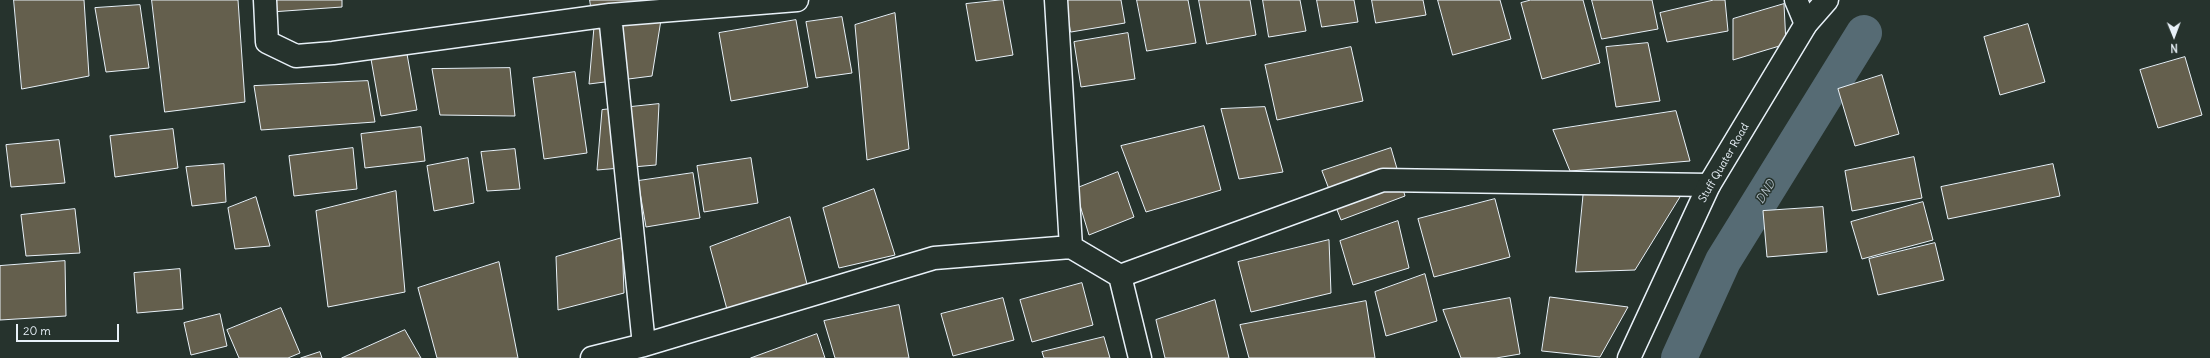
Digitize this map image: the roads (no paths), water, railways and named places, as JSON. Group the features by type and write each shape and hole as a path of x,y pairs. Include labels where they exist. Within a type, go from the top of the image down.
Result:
{"street":[{"path":"265,0 267,42 296,56 341,52 610,15 797,0"},
{"path":"1056,0 1071,247"},
{"path":"1796,0 1806,24"},
{"name":"Stuff Quater Road","path":"1629,358 1709,185 1806,24 1827,0"},
{"path":"610,15 644,344"},
{"path":"1120,276 1383,180 1709,185"},
{"path":"592,358 934,258 1071,247 1120,276 1140,358"}],"waterway":[{"name":"DND","path":"1679,358 1723,261 1864,33"}]}
